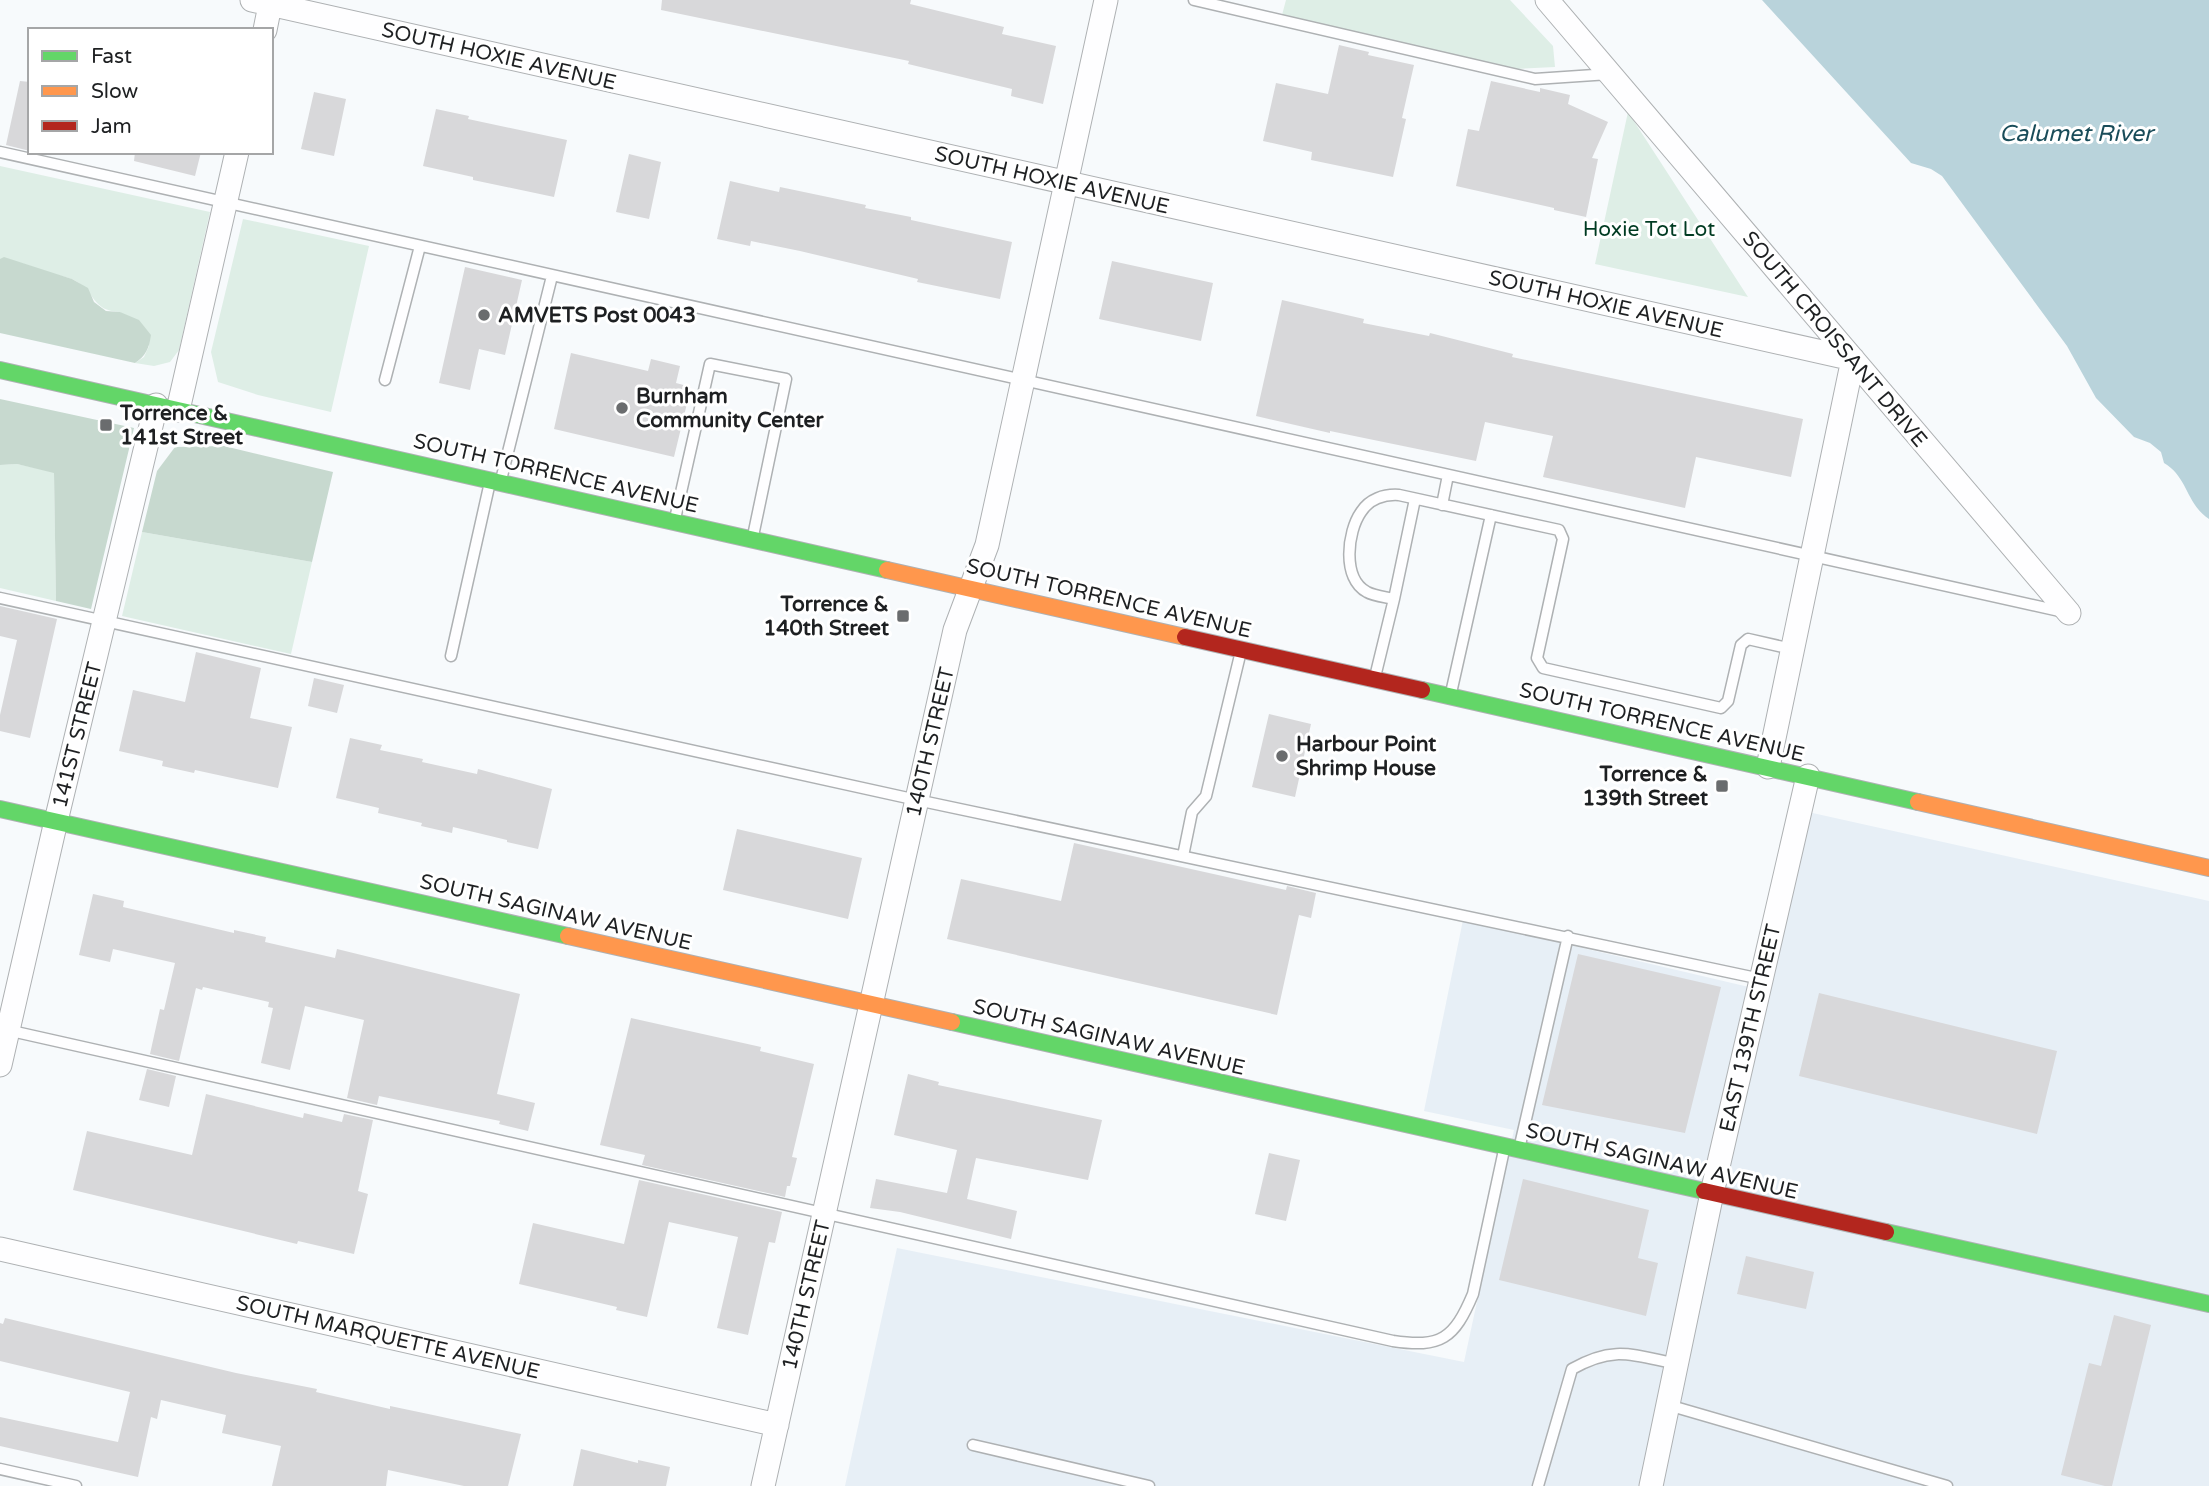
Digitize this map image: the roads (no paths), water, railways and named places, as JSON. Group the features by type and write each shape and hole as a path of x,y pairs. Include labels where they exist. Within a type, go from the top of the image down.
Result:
{"main road":[{"name":"SOUTH TORRENCE AVENUE","path":"0,370 2209,868"},
{"name":"SOUTH SAGINAW AVENUE","path":"0,809 2209,1304"}],"street":[{"name":"140TH STREET","path":"763,1486 955,629 987,545 1106,0"},
{"name":"SOUTH CROISSANT DRIVE","path":"1547,0 2069,613"},
{"name":"SOUTH HOXIE AVENUE","path":"265,1 1067,184 1853,359"},
{"path":"265,1 265,28"},
{"name":"141ST STREET","path":"0,1065 4,1030 104,622 226,203 237,154"},
{"path":"1768,767 1853,359"},
{"name":"EAST 139TH STREET","path":"1651,1486 1712,1193 1808,776"},
{"name":"SOUTH MARQUETTE AVENUE","path":"0,1249 777,1425"}],"lane":[{"path":"1194,0 1535,79 1610,74"},
{"path":"0,152 2069,613"},
{"path":"385,380 421,246"},
{"path":"451,656 495,481 552,276"},
{"path":"674,521 710,364 786,379 753,539"},
{"path":"1442,505 1448,475"},
{"path":"1394,599 1367,593 1351,574 1348,558 1355,524 1361,511 1374,499 1387,495 1559,530 1563,539 1537,658 1543,668 1721,708 1728,701 1741,645 1748,639 1792,649"},
{"path":"1375,679 1415,499"},
{"path":"1450,696 1491,515"},
{"path":"0,598 917,800 1761,979"},
{"path":"1183,856 1192,812 1206,796 1241,649"},
{"path":"4,1030 1419,1345 1440,1341 1454,1330 1465,1314 1473,1294 1568,936"},
{"path":"1538,1486 1572,1369 1591,1358 1617,1352 1677,1364"},
{"path":"1668,1405 1947,1486"},
{"path":"973,1445 1149,1486"},
{"path":"0,1469 76,1486"}],"water":[{"name":"Calumet River","path":"1762,0 2209,0 2209,519 2201,513 2178,476 2164,463 2161,452 2150,443 2134,437 2096,398 2067,346 1942,176 1931,169 1911,163"}],"place":[{"name":"AMVETS Post 0043","path":"484,315"},
{"name":"Burnham Community Center","path":"622,408"},
{"name":"Torrence & 141st Street","path":"106,425"},
{"name":"Torrence & 140th Street","path":"903,616"},
{"name":"Harbour Point Shrimp House","path":"1282,756"},
{"name":"Torrence & 139th Street","path":"1722,786"}],"park label":[{"name":"Hoxie Tot Lot","path":"1649,229"}]}
